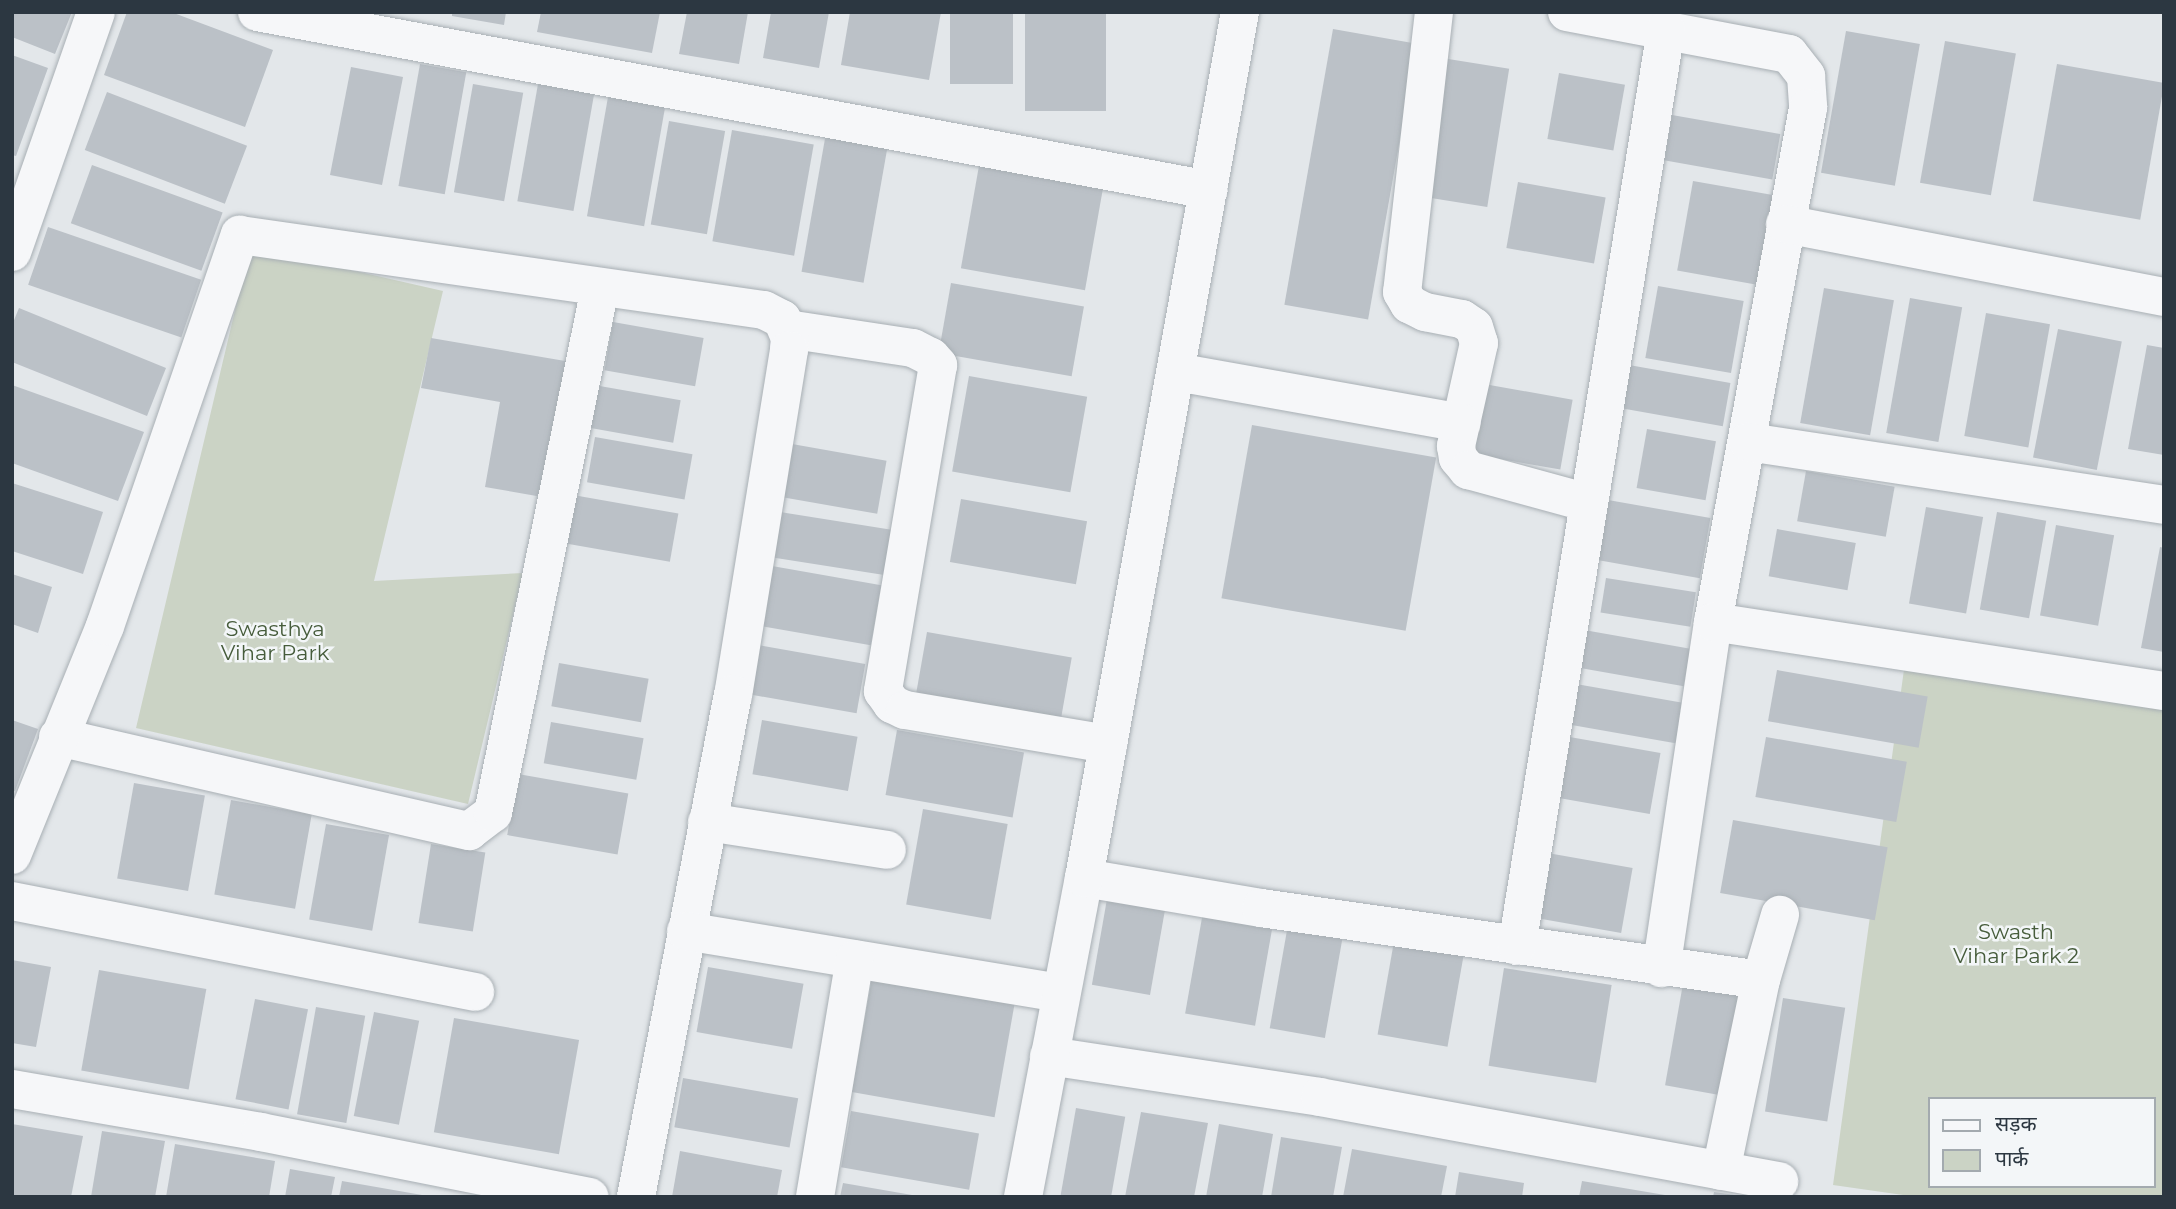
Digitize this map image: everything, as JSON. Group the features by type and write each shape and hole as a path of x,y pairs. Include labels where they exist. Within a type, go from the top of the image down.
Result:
{"street":[{"path":"12,252 96,12"},
{"path":"257,12 1209,190"},
{"path":"1023,1197 1084,877 1240,12"},
{"path":"1434,12 1402,292 1409,304 1425,312 1462,319 1474,327 1479,343 1456,446 1458,458 1468,470 1589,503"},
{"path":"1567,12 1789,54 1806,76 1808,108 1713,622 1661,968"},
{"path":"1517,946 1666,30"},
{"path":"1785,224 2164,296"},
{"path":"12,855 105,626 240,235 764,310 782,319 787,329 789,350 733,694 636,1197"},
{"path":"58,737 469,831 493,813 600,288"},
{"path":"787,329 913,348 931,357 938,365 883,691 892,704 905,710 1108,744"},
{"path":"1176,372 1461,423"},
{"path":"1748,442 2164,505"},
{"path":"1713,622 2164,691"},
{"path":"707,822 887,850"},
{"path":"1084,877 1517,946 1761,981"},
{"path":"12,901 475,992"},
{"path":"1721,1171 1761,981 1780,915"},
{"path":"686,930 1061,993"},
{"path":"815,1197 855,959"},
{"path":"1049,1056 1320,1097 1779,1181"},
{"path":"12,1089 261,1132 590,1197"}],"green space":[{"name":"Swasthya Vihar Park","path":"250,247 443,291 374,581 523,573 468,804 136,728"},
{"name":"Swasth Vihar Park 2","path":"1906,655 2164,698 2164,1197 1917,1197 1833,1185"}],"building":[{"path":"12,12 72,12 55,54 12,37"},
{"path":"127,12 171,12 273,50 245,127 104,75"},
{"path":"452,12 506,12 504,25 452,16"},
{"path":"541,12 660,12 652,53 537,32"},
{"path":"687,12 748,12 739,64 679,54"},
{"path":"771,12 829,12 819,68 763,58"},
{"path":"850,12 941,12 929,80 841,65"},
{"path":"950,12 1013,12 1013,84 950,84"},
{"path":"1025,12 1106,12 1106,111 1025,111"},
{"path":"1333,29 1417,44 1368,320 1284,305"},
{"path":"1846,31 1920,44 1895,186 1821,173"},
{"path":"1945,41 2016,54 1991,195 1920,183"},
{"path":"12,55 48,68 16,156 12,155"},
{"path":"1442,58 1509,69 1487,207 1420,196"},
{"path":"420,64 466,72 445,194 398,186"},
{"path":"2057,64 2164,83 2140,220 2033,201"},
{"path":"351,67 403,77 382,185 330,175"},
{"path":"1559,73 1625,85 1613,151 1547,139"},
{"path":"473,84 523,93 504,201 454,192"},
{"path":"538,84 594,94 573,211 517,201"},
{"path":"107,92 247,146 225,204 85,150"},
{"path":"608,97 665,107 644,226 587,216"},
{"path":"1672,115 1780,134 1772,179 1664,160"},
{"path":"669,121 725,131 707,234 651,224"},
{"path":"732,130 814,144 794,256 712,241"},
{"path":"826,133 888,144 864,283 802,272"},
{"path":"980,160 1104,182 1085,290 961,268"},
{"path":"92,165 223,213 201,271 71,223"},
{"path":"1693,181 1773,195 1757,285 1677,271"},
{"path":"1518,182 1606,197 1594,263 1506,248"},
{"path":"48,227 201,280 181,337 28,285"},
{"path":"951,283 1084,306 1072,376 939,353"},
{"path":"1658,286 1744,301 1731,373 1645,358"},
{"path":"1824,288 1894,300 1870,435 1800,423"},
{"path":"1910,298 1962,307 1938,442 1886,433"},
{"path":"19,308 166,368 147,416 12,362 12,325"},
{"path":"1986,313 2050,324 2028,447 1964,436"},
{"path":"613,322 704,338 695,386 604,370"},
{"path":"2058,329 2122,341 2097,470 2033,458"},
{"path":"431,338 571,362 548,498 485,487 500,402 421,388"},
{"path":"2147,345 2164,348 2164,455 2128,449"},
{"path":"1629,365 1730,383 1723,426 1621,408"},
{"path":"969,376 1087,397 1070,492 952,472"},
{"path":"1484,384 1573,400 1560,470 1472,454"},
{"path":"12,385 144,432 118,501 12,463"},
{"path":"594,385 681,400 673,443 587,427"},
{"path":"1252,425 1436,457 1406,631 1221,598"},
{"path":"1647,429 1716,441 1706,500 1637,488"},
{"path":"595,437 692,454 685,499 587,482"},
{"path":"792,444 887,461 877,514 783,497"},
{"path":"1806,471 1895,487 1886,537 1797,521"},
{"path":"12,483 103,512 83,574 12,551"},
{"path":"573,495 678,514 670,562 564,543"},
{"path":"961,499 1087,521 1076,584 950,562"},
{"path":"1608,500 1710,518 1700,578 1597,560"},
{"path":"1926,507 1983,517 1966,614 1909,604"},
{"path":"780,512 895,530 887,576 773,557"},
{"path":"1997,512 2046,521 2029,618 1980,609"},
{"path":"2056,525 2114,535 2098,626 2040,616"},
{"path":"1777,529 1856,543 1847,590 1769,576"},
{"path":"2160,547 2164,548 2164,652 2141,648"},
{"path":"772,566 881,585 871,645 761,626"},
{"path":"12,574 52,587 38,633 12,624"},
{"path":"1606,578 1696,592 1690,627 1601,613"},
{"path":"1584,630 1690,649 1684,686 1577,667"},
{"path":"927,632 1072,658 1061,719 916,693"},
{"path":"752,644 865,664 857,713 743,693"},
{"path":"559,663 649,679 641,722 551,706"},
{"path":"1777,670 1928,697 1919,748 1768,721"},
{"path":"1576,684 1688,704 1681,744 1569,724"},
{"path":"12,720 38,729 15,791 12,790"},
{"path":"762,720 858,737 848,791 752,774"},
{"path":"551,722 644,738 636,780 544,763"},
{"path":"897,730 1024,752 1013,817 886,795"},
{"path":"1564,736 1661,753 1650,814 1553,797"},
{"path":"1766,737 1907,762 1896,822 1755,797"},
{"path":"518,774 628,793 618,855 507,835"},
{"path":"134,783 205,796 188,891 117,879"},
{"path":"231,800 312,814 295,909 214,895"},
{"path":"923,809 1008,824 991,919 906,905"},
{"path":"1733,820 1888,847 1875,920 1720,893"},
{"path":"326,824 389,835 372,931 309,920"},
{"path":"431,844 485,853 473,932 418,923"},
{"path":"1542,852 1633,868 1621,933 1531,917"},
{"path":"1107,899 1165,909 1150,995 1092,985"},
{"path":"1203,912 1273,924 1255,1026 1185,1013"},
{"path":"1289,919 1344,929 1325,1038 1270,1028"},
{"path":"1396,930 1466,942 1448,1047 1378,1034"},
{"path":"12,960 51,967 36,1047 12,1043"},
{"path":"874,966 1017,991 995,1117 852,1092"},
{"path":"708,967 804,984 792,1049 697,1032"},
{"path":"1504,968 1612,985 1596,1083 1489,1066"},
{"path":"99,970 206,989 189,1089 81,1070"},
{"path":"1684,978 1748,989 1729,1097 1665,1085"},
{"path":"1783,998 1845,1008 1827,1121 1765,1112"},
{"path":"255,999 308,1009 289,1109 236,1099"},
{"path":"316,1007 365,1016 346,1123 297,1114"},
{"path":"374,1012 419,1021 399,1125 354,1116"},
{"path":"454,1018 579,1040 559,1154 434,1132"},
{"path":"683,1078 798,1098 790,1148 674,1127"},
{"path":"1076,1108 1125,1117 1111,1197 1060,1197"},
{"path":"851,1111 979,1134 969,1190 841,1167"},
{"path":"1141,1112 1208,1123 1194,1197 1125,1197"},
{"path":"12,1124 83,1136 71,1197 12,1197"},
{"path":"1219,1124 1273,1134 1262,1197 1206,1197"},
{"path":"102,1131 165,1141 155,1197 91,1197"},
{"path":"1281,1137 1342,1147 1333,1197 1271,1197"},
{"path":"175,1144 275,1161 269,1197 166,1197"},
{"path":"1352,1149 1447,1166 1441,1197 1343,1197"},
{"path":"680,1151 782,1170 777,1197 672,1197"},
{"path":"290,1169 335,1177 331,1197 285,1197"},
{"path":"1459,1172 1524,1183 1522,1197 1455,1197"},
{"path":"342,1181 422,1195 422,1197 339,1197"},
{"path":"1582,1181 1665,1195 1665,1197 1579,1197"},
{"path":"843,1183 912,1195 912,1197 840,1197"},
{"path":"1714,1192 1735,1195 1735,1197 1713,1197"}]}
